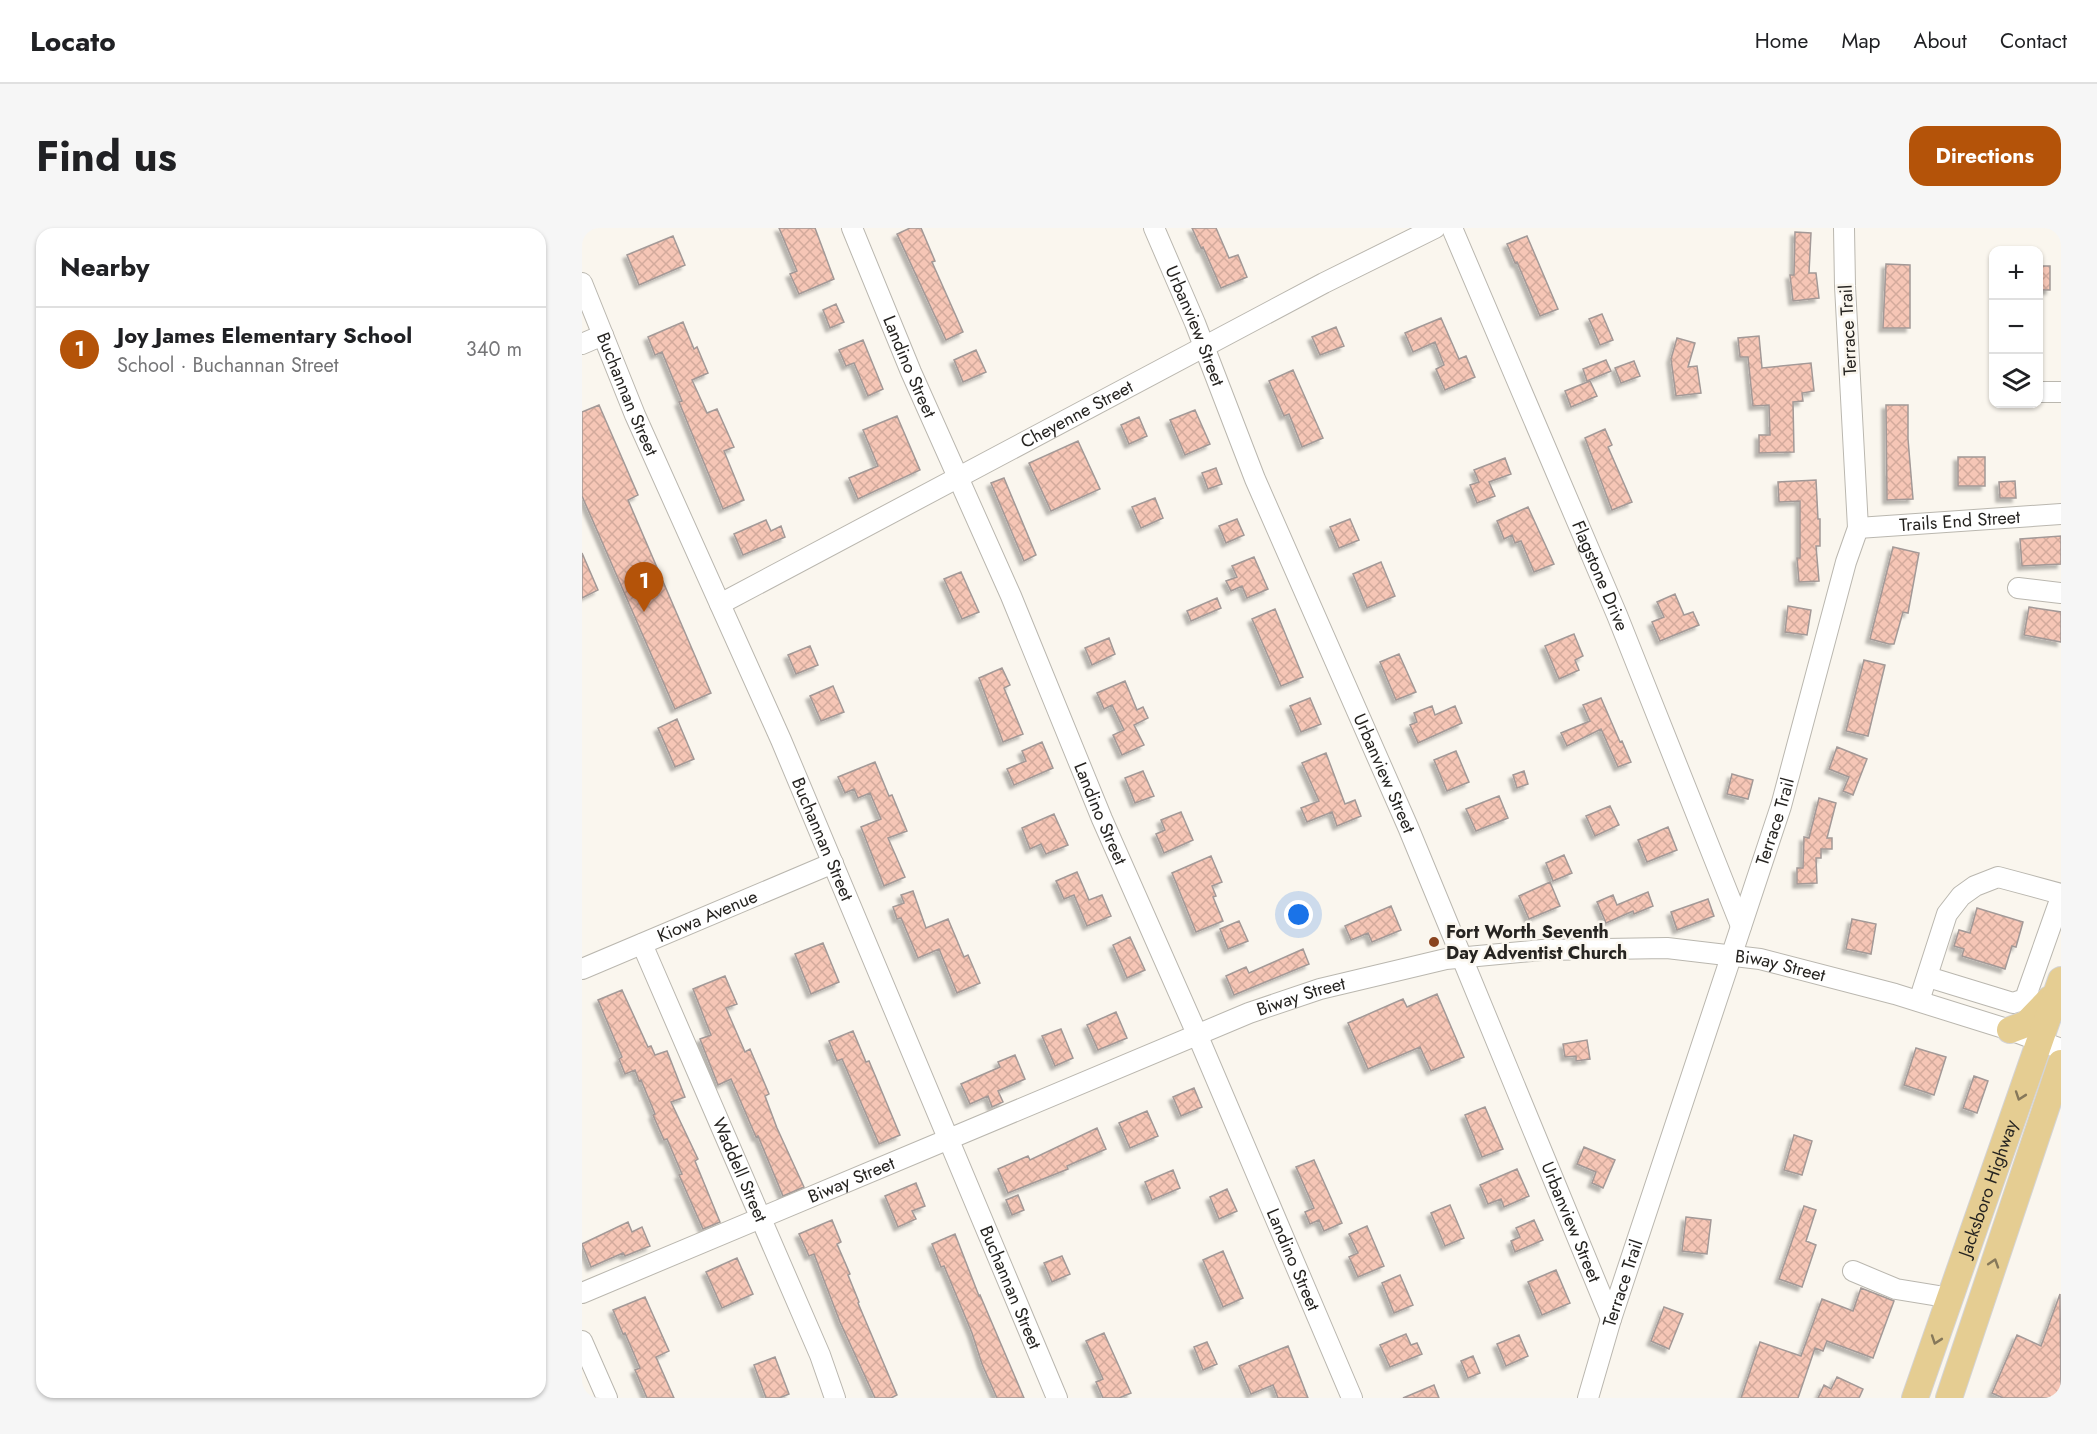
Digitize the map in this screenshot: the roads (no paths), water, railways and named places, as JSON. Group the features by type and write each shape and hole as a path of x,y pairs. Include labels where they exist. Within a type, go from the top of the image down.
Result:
{"main road":[{"path":"2010,1030 2026,1024 2059,986"},
{"name":"Jacksboro Highway","path":"1915,1398 1951,1298 2050,1045 2059,986"},
{"name":"Jacksboro Highway","path":"1948,1398 2052,1108 2061,1063"},
{"path":"1951,1298 1979,1307"}],"street":[{"name":"Landino Street","path":"852,228 911,372 1011,596 1102,819 1197,1034 1352,1398"},
{"name":"Urbanview Street","path":"1154,228 1204,347 1255,479 1408,827 1611,1319"},
{"name":"Cheyenne Street","path":"720,604 1324,283 1435,228"},
{"name":"Flagstone Drive","path":"1452,228 1617,615 1741,926"},
{"name":"Terrace Trail","path":"1588,1398 1611,1319 1781,806 1846,562 1858,528 1844,228"},
{"name":"Buchannan Street","path":"582,283 635,415 781,740 1057,1398"},
{"path":"582,344 603,335"},
{"path":"2043,393 2061,392"},
{"name":"Trails End Street","path":"1858,528 2061,514"},
{"path":"2018,588 2061,593"},
{"name":"Kiowa Avenue","path":"582,969 832,863"},
{"path":"1919,1001 1947,914 1961,896 1975,886 1998,878 2061,896 2025,999 2013,1003 1928,977"},
{"name":"Waddell Street","path":"642,944 820,1355 835,1398"},
{"name":"Biway Street","path":"582,1293 760,1216 1249,1013 1320,989 1446,959 1542,950 1655,948 1760,959 1919,1001 2050,1045"},
{"path":"1853,1271 1902,1290 1951,1298"},
{"path":"582,1341 607,1398"}],"place":[{"name":"Joy James Elementary School","path":"644,612"},
{"name":"Fort Worth Seventh Day Adventist Church","path":"1434,942"}]}
